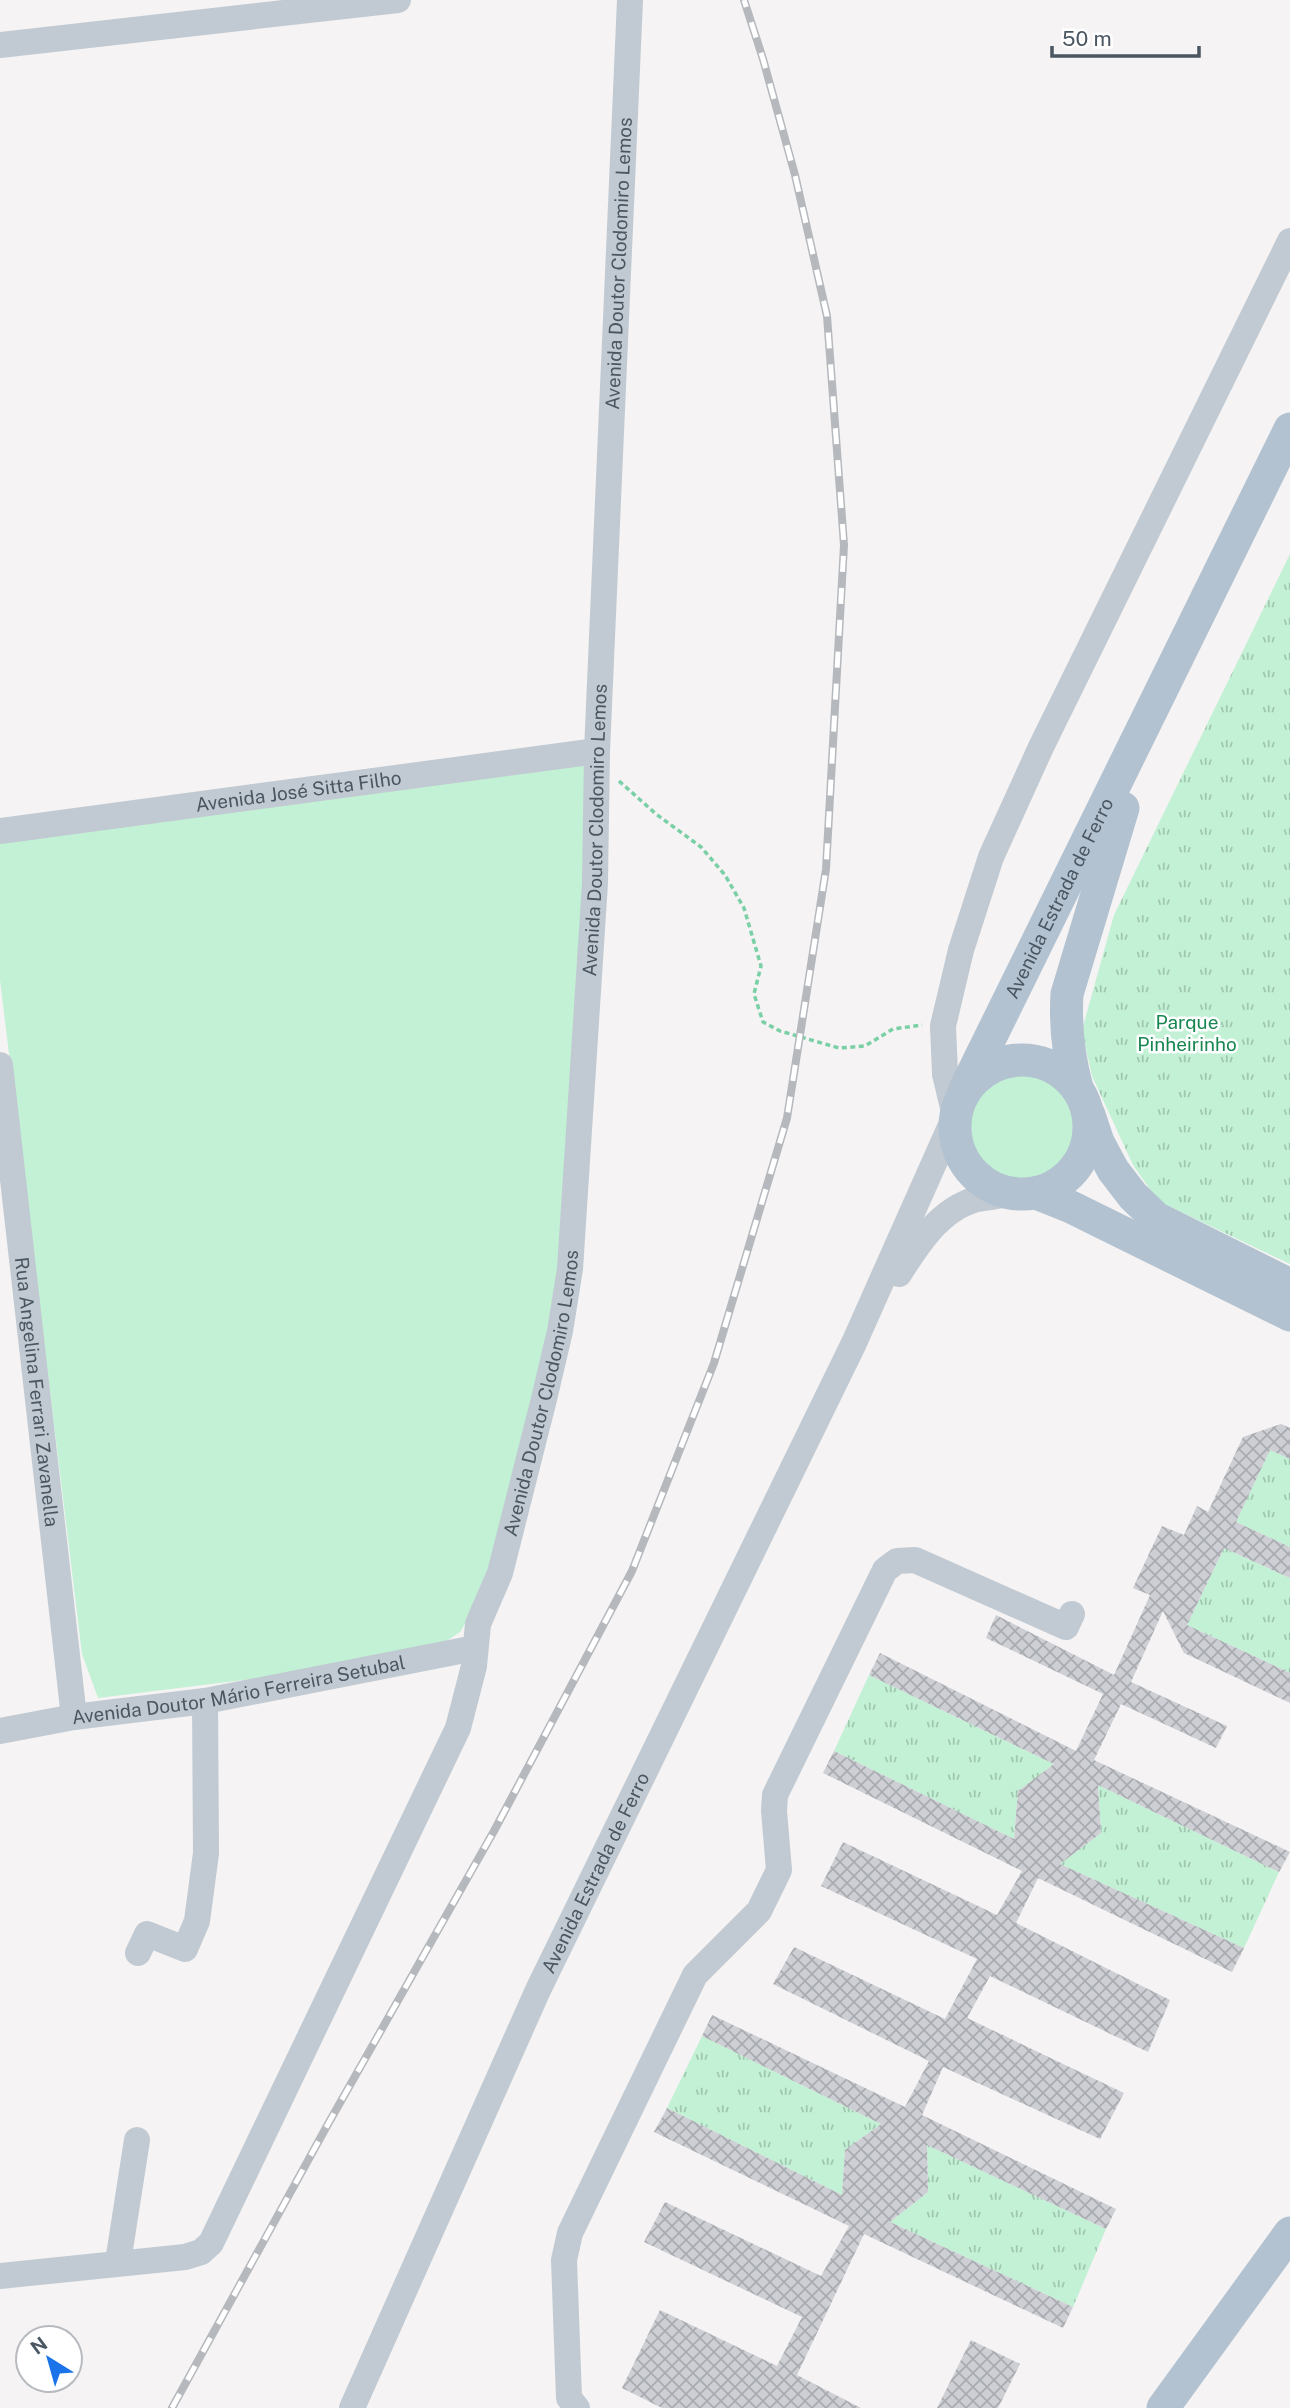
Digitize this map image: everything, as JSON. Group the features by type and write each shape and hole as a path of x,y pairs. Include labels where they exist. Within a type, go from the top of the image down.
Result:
{"main road":[{"name":"Avenida Estrada de Ferro","path":"955,1094 1156,705 1290,429"},
{"name":"Avenida Estrada de Ferro","path":"1023,1193 1060,1182 1079,1163 1088,1138 1082,1100 1068,1057 1067,993 1074,962 1156,705"},
{"name":"Avenida Estrada de Ferro","path":"955,1094 982,1072 1007,1061 1033,1060 1058,1070 1082,1100"},
{"path":"955,1094 956,1142 966,1166 985,1185 1071,1207 1290,1315"},
{"path":"1082,1100 1098,1142 1114,1170 1133,1196 1156,1218 1290,1285"},
{"path":"1163,2408 1290,2233"},
{"path":"1192,2408 1290,2270"}],"street":[{"path":"0,45 398,0"},
{"name":"Avenida Doutor Clodomiro Lemos","path":"0,2276 185,2257 201,2252 211,2244 458,1728 474,1666 478,1624 500,1573 531,1452 560,1331 570,1269 596,883 597,751 630,0"},
{"path":"955,1094 943,1026 961,950 997,845 1041,747 1290,241"},
{"name":"Avenida José Sitta Filho","path":"0,831 597,751"},
{"name":"Rua Angelina Ferrari Zavanella","path":"0,1065 74,1717"},
{"name":"Avenida Estrada de Ferro","path":"352,2408 538,1990 854,1343 955,1094"},
{"name":"Avenida Estrada de Ferro","path":"854,1343 919,1243 943,1217 975,1200 1023,1193"},
{"path":"577,2408 569,2398 564,2260 570,2233 695,1975 759,1911 779,1870 775,1795 885,1570 897,1561 915,1560 1066,1627 1072,1615"},
{"name":"Avenida Doutor Mário Ferreira Setubal","path":"0,1731 74,1717 205,1702 475,1648"},
{"path":"138,1953 147,1934 185,1949 197,1921 206,1853 205,1702"},
{"path":"118,2262 137,2140"}],"path":[{"path":"597,751 621,785 701,847 725,875 744,908 761,966 754,994 763,1022 780,1031 839,1048 864,1046 893,1029 921,1025 943,1026"}],"green space":[{"name":"Parque Pinheirinho","path":"1290,554 1290,1264 1158,1201 1133,1165 1092,1076 1082,1030 1114,915"},
{"path":"590,761 557,1320 484,1593 460,1632 442,1644 261,1678 98,1698 82,1654 0,980 0,837"},
{"path":"1023,1073 1043,1077 1061,1088 1072,1106 1076,1126 1072,1146 1061,1164 1043,1175 1023,1179 1003,1175 985,1164 974,1146 970,1126 974,1106 985,1088 1003,1077"},
{"path":"1270,1450 1290,1459 1290,1547 1236,1522"},
{"path":"1224,1548 1290,1578 1290,1673 1187,1625"},
{"path":"869,1675 1054,1764 1018,1791 1014,1839 834,1751"},
{"path":"1098,1785 1279,1872 1244,1948 1060,1864 1101,1833"},
{"path":"702,2036 881,2124 845,2150 842,2195 667,2108"},
{"path":"927,2145 1106,2229 1073,2307 890,2222 928,2192"}],"building":[{"path":"1281,1424 1290,1428 1290,1459 1270,1450 1236,1522 1290,1547 1290,1578 1224,1548 1187,1625 1290,1673 1290,1703 1184,1653 1163,1611 1131,1682 1227,1726 1216,1748 1121,1704 1094,1760 1290,1852 1279,1872 1098,1785 1101,1833 1060,1864 1244,1948 1232,1972 1038,1878 1016,1923 1170,2000 1148,2052 990,1976 967,2018 1124,2093 1100,2139 943,2067 922,2115 1116,2209 1106,2229 927,2145 928,2192 890,2222 1073,2307 1063,2328 864,2234 797,2375 861,2408 662,2408 622,2388 660,2310 777,2366 802,2317 644,2242 665,2202 821,2276 849,2226 654,2132 667,2108 842,2195 845,2150 881,2124 702,2036 712,2015 905,2107 929,2061 773,1984 794,1947 945,2019 977,1959 821,1886 843,1842 997,1915 1022,1871 823,1773 834,1751 1014,1839 1018,1791 1054,1764 869,1675 880,1653 1076,1751 1103,1694 986,1638 996,1615 1114,1675 1150,1595 1133,1588 1162,1526 1184,1535 1197,1506 1208,1512 1243,1437"},
{"path":"971,2340 1020,2364 998,2408 937,2408"}],"railway":[{"path":"172,2408 328,2124 494,1831 632,1571 714,1363 787,1118 826,869 844,545 827,316 795,175 744,0"}]}
